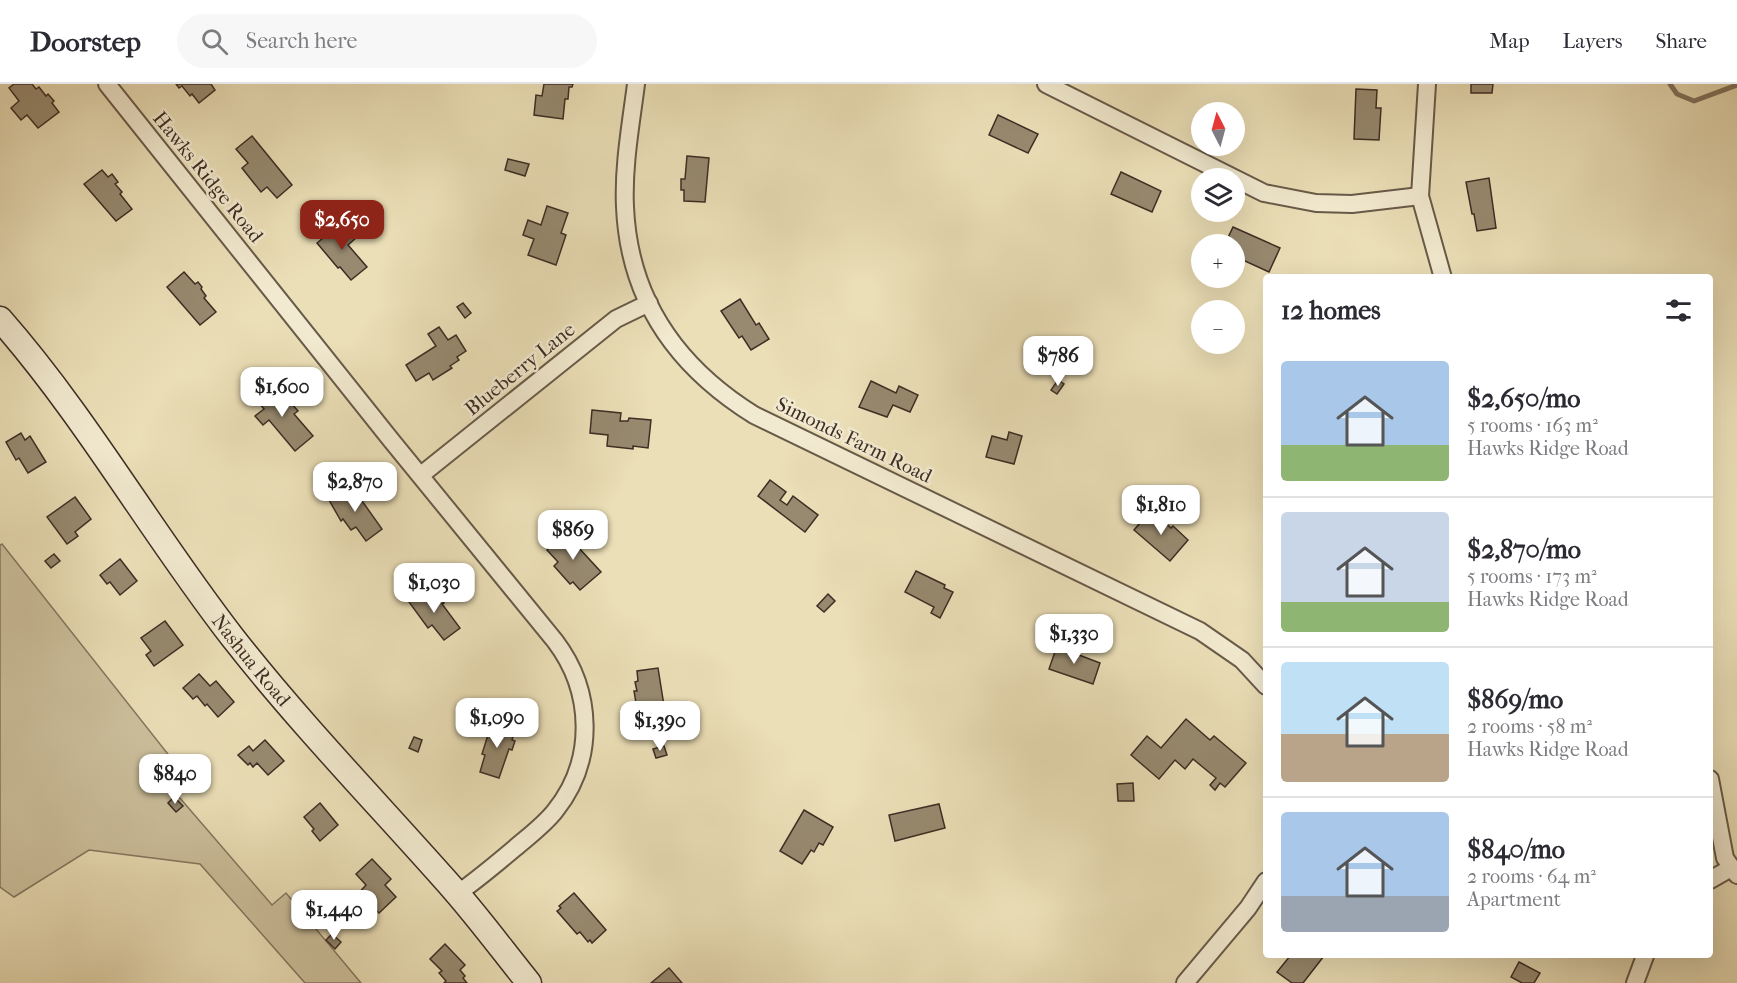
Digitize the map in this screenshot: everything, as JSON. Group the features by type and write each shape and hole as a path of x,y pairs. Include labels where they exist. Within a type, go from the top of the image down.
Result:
{"main road":[{"name":"Nashua Road","path":"0,319 69,406 202,598 235,640 302,720 457,894 529,983"}],"street":[{"name":"Hawks Ridge Road","path":"107,84 563,651 580,687 585,713 585,739 580,765 563,800 537,830 457,894"},
{"name":"Simonds Farm Road","path":"636,84 624,206 633,258 649,303 669,339 686,361 731,401 754,416 1200,631 1242,660 1263,683"},
{"path":"1046,84 1264,193 1316,203 1352,204 1420,196"},
{"path":"1427,84 1420,196 1442,274"},
{"name":"Blueberry Lane","path":"421,475 616,319 649,303"},
{"path":"1713,797 1725,858 1734,872 1713,879"},
{"path":"1185,983 1248,908 1263,886"},
{"path":"1635,983 1645,958"}],"shaded area":[{"path":"2,544 186,777 173,790 272,905 286,893 361,983 305,983 200,864 89,850 14,897 0,887 0,545"}],"building":[{"path":"14,84 32,84 36,89 39,87 46,96 48,94 54,101 52,103 59,112 38,128 27,115 21,120 11,108 19,101 9,88"},
{"path":"176,84 211,84 215,90 199,103 192,94 190,96 182,86 179,88"},
{"path":"544,84 573,84 569,87 568,99 565,99 563,119 534,115 536,95 542,96"},
{"path":"1471,84 1493,84 1492,93 1471,93"},
{"path":"1356,89 1377,90 1376,108 1381,108 1379,140 1354,139"},
{"path":"998,115 1038,134 1028,153 989,135"},
{"path":"252,136 292,185 277,198 267,187 261,192 242,168 248,163 236,149"},
{"path":"687,156 709,158 705,202 684,201 681,179 685,179"},
{"path":"508,159 529,164 525,176 505,170"},
{"path":"102,170 108,177 112,174 118,182 115,184 122,192 120,194 132,209 116,221 84,184"},
{"path":"1121,172 1161,191 1152,212 1111,194"},
{"path":"1489,178 1496,228 1477,231 1466,182"},
{"path":"547,206 568,213 561,233 566,235 556,265 528,255 534,239 523,235 528,220 541,225"},
{"path":"345,224 356,238 348,245 367,267 351,280 317,243 335,228 337,230"},
{"path":"1233,227 1280,248 1269,272 1245,261 1245,234 1230,234"},
{"path":"184,272 195,284 198,282 202,287 206,296 204,298 216,312 200,325 167,287"},
{"path":"740,299 756,325 759,323 769,339 751,350 742,336 739,338 721,311"},
{"path":"463,303 471,313 465,318 457,307"},
{"path":"439,327 448,340 456,335 466,351 457,357 459,360 450,366 452,368 433,380 429,373 416,381 406,365 436,346 428,334"},
{"path":"1058,380 1064,384 1057,394 1051,390"},
{"path":"871,381 896,393 899,386 918,395 910,412 893,405 887,417 859,407"},
{"path":"271,384 289,405 291,403 298,411 294,414 313,436 295,451 269,420 263,425 255,416 264,409 255,398"},
{"path":"592,410 621,413 620,421 628,421 629,418 651,420 648,448 607,446 608,435 590,433"},
{"path":"1009,432 1022,436 1014,464 986,457 992,436 1007,440"},
{"path":"21,433 25,440 30,436 46,462 28,473 19,458 16,460 6,442"},
{"path":"770,480 786,492 780,500 787,505 793,496 818,515 805,532 758,496"},
{"path":"350,484 382,529 366,541 356,527 351,530 343,519 341,521 329,500"},
{"path":"75,497 91,519 75,532 78,536 67,544 47,517"},
{"path":"1151,510 1188,540 1170,561 1134,530"},
{"path":"574,531 582,539 579,548 601,572 580,590 573,582 570,584 554,566 558,562 547,550 562,536 565,538 567,534"},
{"path":"54,554 60,561 51,568 45,561"},
{"path":"120,559 137,581 120,595 110,582 107,584 100,575"},
{"path":"916,571 945,585 944,588 953,592 940,618 931,613 934,607 905,592"},
{"path":"428,588 434,596 437,594 460,628 444,640 432,625 428,628 409,602"},
{"path":"828,594 835,601 824,612 817,606"},
{"path":"165,621 183,645 154,666 146,655 151,651 141,638"},
{"path":"1057,646 1070,651 1072,647 1081,650 1079,655 1100,663 1093,684 1049,669"},
{"path":"658,668 665,712 643,716 641,703 636,703 634,691 637,691 635,682 638,681 637,671"},
{"path":"199,674 210,686 216,681 234,702 218,717 207,704 205,706 197,696 193,699 183,688"},
{"path":"1186,719 1210,740 1214,736 1246,763 1225,787 1220,783 1215,790 1210,785 1216,778 1193,759 1185,769 1175,760 1159,779 1131,755 1147,736 1161,748"},
{"path":"492,722 515,730 512,750 509,749 499,778 480,772 485,755 482,754"},
{"path":"414,737 422,740 418,752 409,748"},
{"path":"265,740 284,761 268,775 257,763 253,767 250,763 248,765 238,755 249,746 253,751"},
{"path":"664,746 667,755 656,758 653,749"},
{"path":"1133,783 1134,801 1118,801 1117,784"},
{"path":"174,797 183,806 176,812 168,803"},
{"path":"320,803 338,825 320,841 304,817"},
{"path":"939,804 945,828 895,841 889,815"},
{"path":"804,810 833,827 823,845 819,843 814,852 811,850 802,864 780,851"},
{"path":"372,859 391,879 385,885 396,897 379,913 371,905 368,908 356,896 366,885 356,874"},
{"path":"574,893 606,930 592,943 590,940 588,942 580,932 577,934 557,911 561,908 559,906"},
{"path":"332,934 341,942 335,949 326,940"},
{"path":"445,944 465,965 460,970 467,983 444,983 446,981 439,973 442,971 430,959"},
{"path":"1288,958 1322,958 1303,983 1292,983 1277,972"},
{"path":"1519,962 1540,973 1534,983 1522,983 1511,977"},
{"path":"669,968 682,983 651,983"}],"waterway":[{"path":"1670,84 1677,94 1694,101 1737,85"}]}
